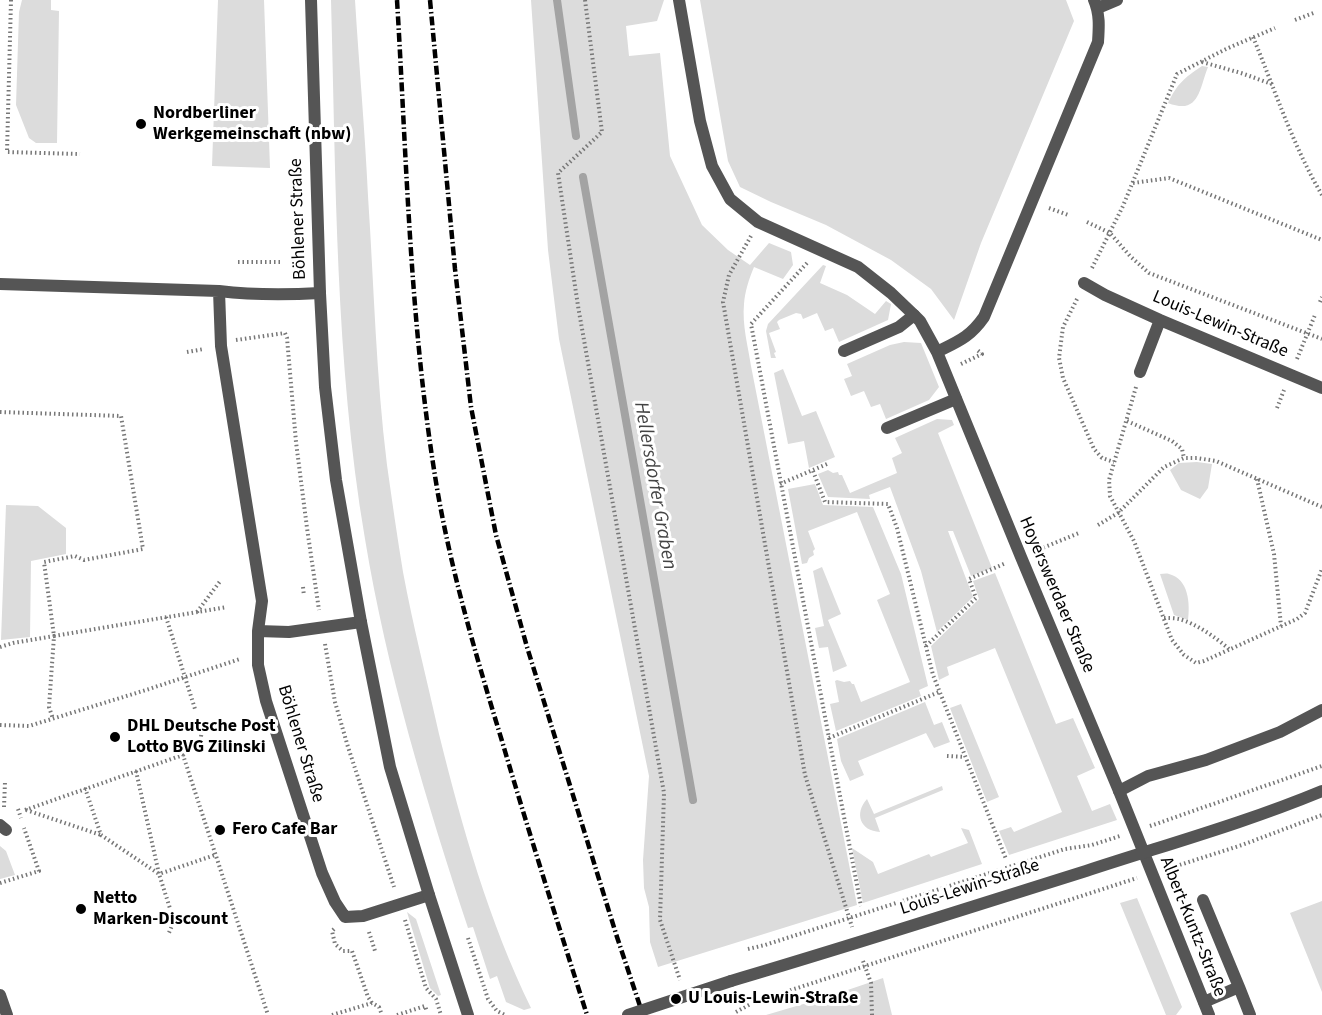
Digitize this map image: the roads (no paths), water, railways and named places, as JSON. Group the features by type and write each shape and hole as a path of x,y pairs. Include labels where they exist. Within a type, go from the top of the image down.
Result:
{"street":[{"name":"Böhlener Straße","path":"311,0 320,293 325,387 336,480 390,767 468,1015"},
{"name":"Hoyerswerdaer Straße","path":"679,0 700,121 712,166 730,199 758,222 858,267 891,293 920,321 937,352 1143,852"},
{"path":"937,352 964,338 976,329 984,317 1098,42 1100,25 1096,4 1117,0"},
{"name":"Louis-Lewin-Straße","path":"1084,283 1105,296 1322,388"},
{"name":"Böhlener Straße","path":"0,284 282,295 320,293"},
{"name":"Böhlener Straße","path":"219,291 221,342 262,601 258,631 258,665 266,701 322,873 335,902 345,917 363,916 429,895"},
{"path":"844,351 898,327 914,315"},
{"path":"1140,372 1160,320"},
{"path":"887,428 956,399"},
{"path":"258,631 289,632 361,622"},
{"path":"1119,791 1148,776 1206,759 1280,732 1322,710"},
{"name":"Louis-Lewin-Straße","path":"628,1015 1143,852 1270,811 1322,791"},
{"name":"Albert-Kuntz-Straße","path":"1143,852 1209,1015"},
{"path":"1203,900 1250,1015"},
{"path":"1204,1002 1239,987"},
{"path":"0,995 7,1015"}],"waterway":[{"name":"Hellersdorfer Graben","path":"557,0 576,136"},
{"name":"Hellersdorfer Graben","path":"583,177 693,800"}],"railway":[{"path":"397,0 415,310 438,494 458,587 475,649 587,1015"},
{"path":"430,0 455,269 471,407 496,535 527,647 643,1015"}],"place":[{"name":"Nordberliner Werkgemeinschaft (nbw)","path":"141,124"},
{"name":"DHL Deutsche Post Lotto BVG Zilinski","path":"115,737"},
{"name":"Fero Cafe Bar","path":"220,830"},
{"name":"Netto Marken-Discount","path":"81,909"},
{"name":"U Louis-Lewin-Straße","path":"676,999"}]}
